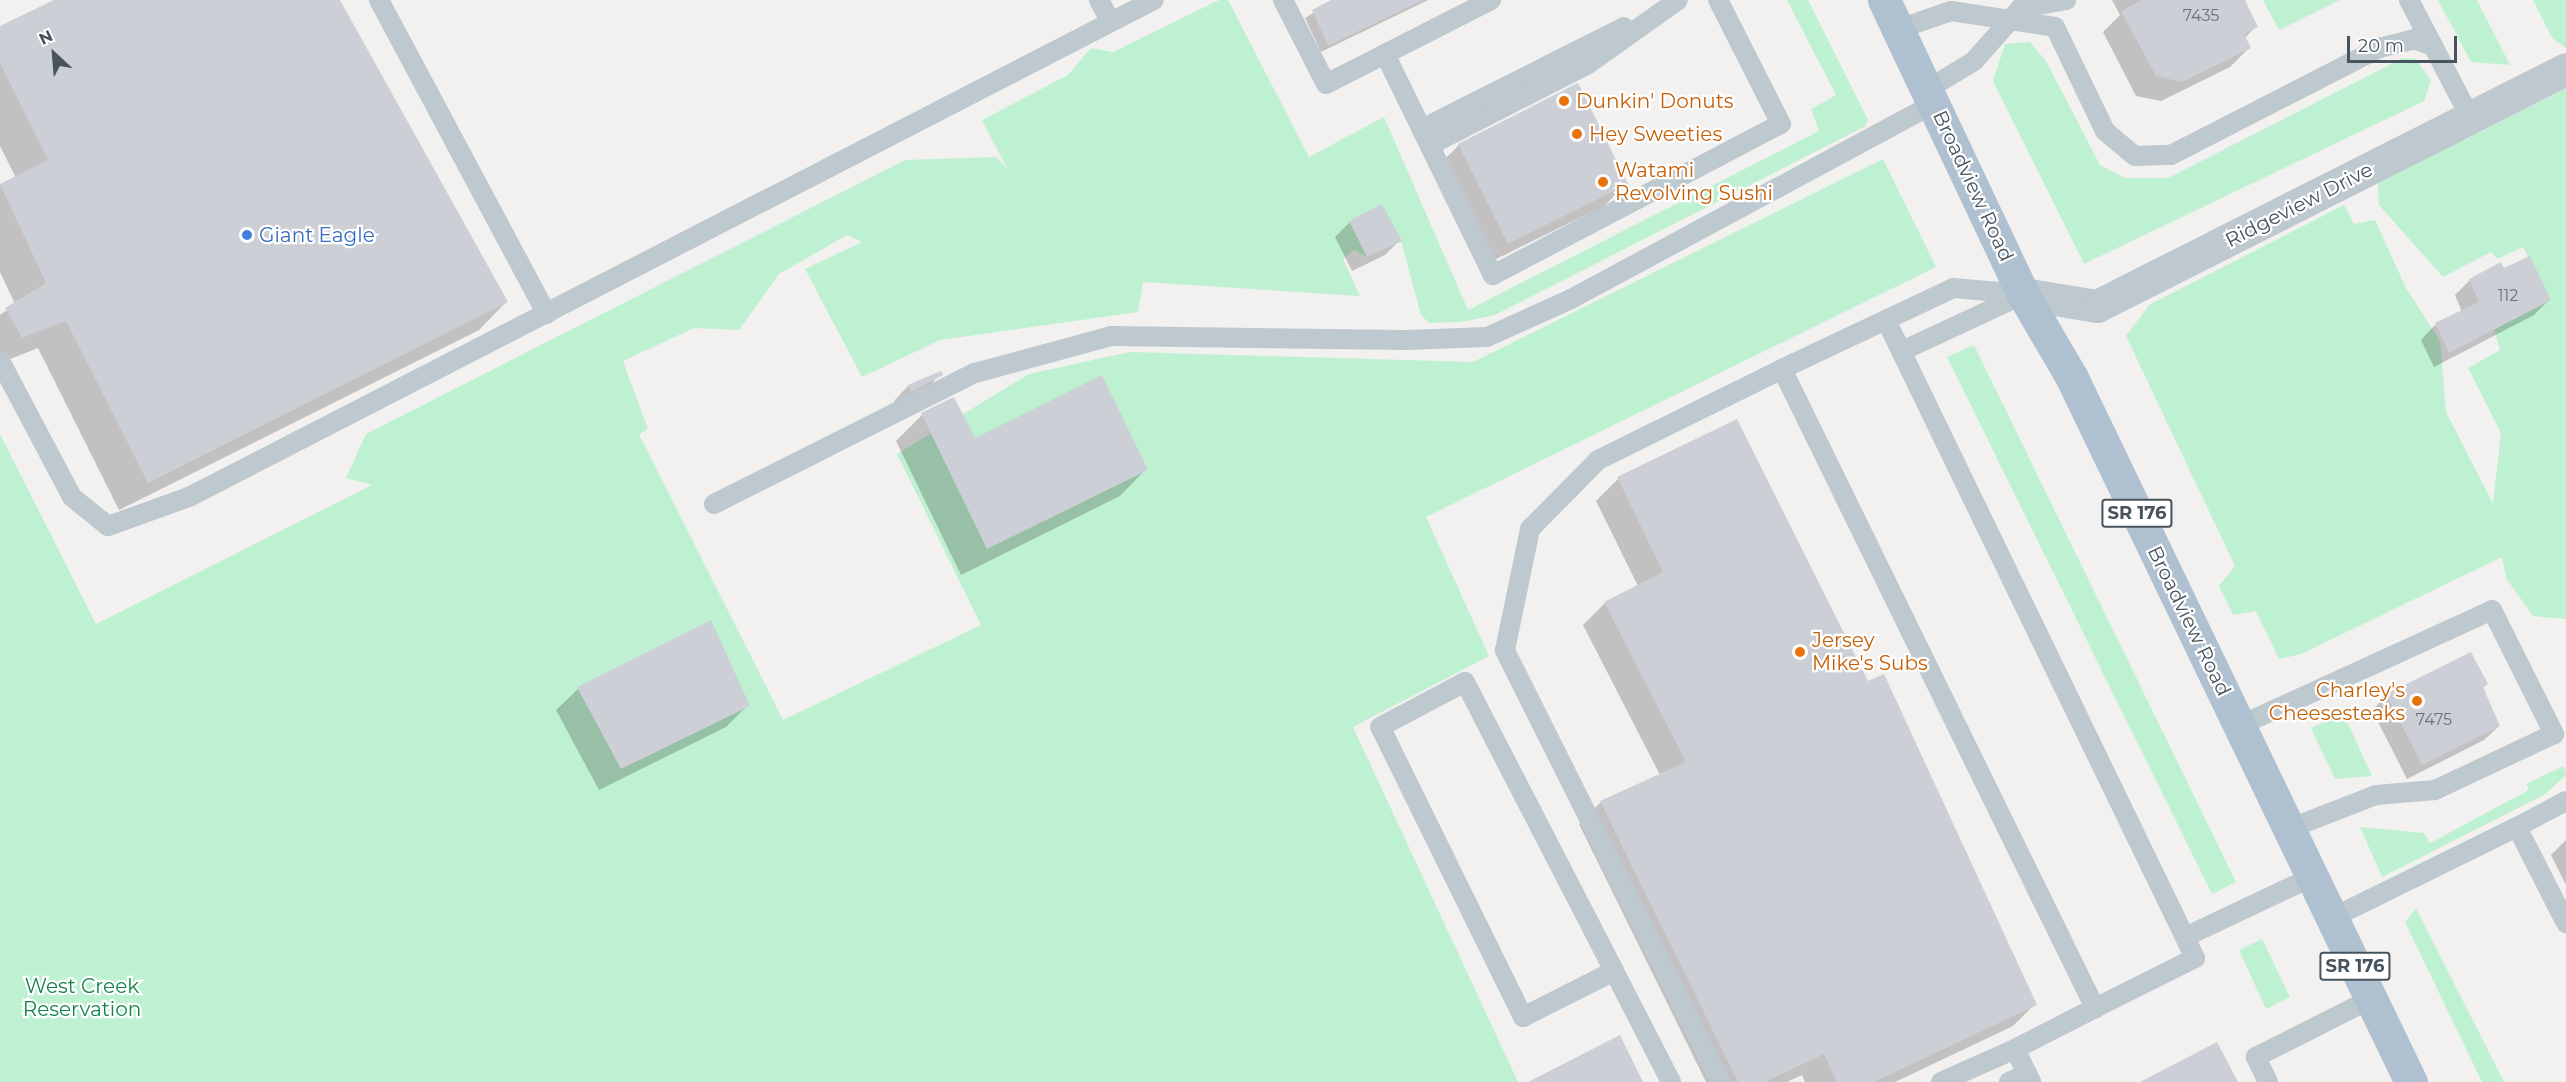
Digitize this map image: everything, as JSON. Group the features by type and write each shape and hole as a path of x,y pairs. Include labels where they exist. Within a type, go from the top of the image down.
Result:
{"main road":[{"name":"Broadview Road","path":"1884,0 1932,96 2023,294 2071,376 2411,1082"}],"street":[{"name":"Ridgeview Drive","path":"2023,294 2097,306 2566,69"}],"lane":[{"path":"380,0 547,314"},
{"path":"1099,0 1110,21"},
{"path":"0,360 72,497 108,526 189,498 1154,0"},
{"path":"1283,0 1326,84 1491,0"},
{"path":"1426,137 1678,0"},
{"path":"1385,54 1493,275 1781,124 1718,0"},
{"path":"1899,29 1951,11 2020,9 2066,0"},
{"path":"2409,0 2471,119"},
{"path":"2020,9 2055,27 2105,131 2135,156 2171,155 2379,48 2414,39 2433,46"},
{"path":"714,504 975,373 1111,336 1406,340 1487,338 1571,299 1932,96 1974,61 2020,9"},
{"path":"1721,1082 1505,650 1530,529 1598,460 1782,369 1953,288 2023,294"},
{"path":"1902,351 2023,294"},
{"path":"1886,320 2195,958 2015,1049 1941,1082"},
{"path":"1782,369 2095,1008"},
{"path":"2239,726 2492,610 2554,734 2435,790 2376,795 2289,830"},
{"path":"1614,971 1523,1017 1380,727 1465,682 1614,971 1671,1082"},
{"path":"2332,918 2566,801"},
{"path":"2517,827 2566,922"},
{"path":"2185,937 2312,877"},
{"path":"2268,1082 2256,1057 2371,999"},
{"path":"2009,1082 2029,1078 2015,1049"}],"green space":[{"name":"West Creek Reservation","path":"1219,0 1228,0 1309,157 1384,117 1468,310 1819,131 1811,109 1836,95 1787,0 1808,0 1868,120 1864,127 1495,315 1461,322 1429,323 1421,315 1401,241 1367,257 1354,250 1343,259 1360,296 1143,282 1138,312 940,340 862,377 805,269 862,242 847,235 779,274 739,330 694,328 623,361 648,429 639,434 783,720 981,625 897,454 1029,374 1130,352 1473,362 1883,159 1936,267 1426,517 1489,656 1353,727 1518,1082 0,1082 0,434 96,624 372,485 346,478 366,434 905,160 996,157 1008,170 982,120 1068,75 1091,48 1113,52"},
{"path":"2263,0 2340,0 2279,30"},
{"path":"2438,0 2477,0 2510,65 2471,62"},
{"path":"2533,0 2566,0 2566,48 2552,38"},
{"path":"2030,42 2046,61 2100,165 2125,178 2168,178 2403,58 2416,59 2431,81 2424,101 2084,264 1993,81 2005,44"},
{"path":"2566,89 2566,619 2533,616 2506,578 2502,557 2301,654 2279,659 2256,611 2233,615 2219,586 2235,566 2126,336 2149,305 2344,205 2354,224 2375,220 2406,288 2440,341 2446,412 2493,504 2501,433 2468,368 2500,350 2494,328 2551,300 2523,247 2497,259 2491,252 2443,277 2379,205 2378,182"},
{"path":"1974,345 2236,882 2212,894 1947,357"},
{"path":"2343,713 2372,776 2335,779 2311,728"},
{"path":"2564,766 2566,775 2544,795 2382,877 2360,827 2424,833 2430,843 2529,790 2526,784"},
{"path":"2416,908 2504,1082 2482,1082 2405,922"},
{"path":"2262,939 2290,997 2266,1009 2239,950"}],"building":[{"name":"Giant Eagle","path":"54,0 340,0 508,302 148,483 66,321 22,338 5,308 46,283 0,184 48,160 0,63 0,26"},
{"path":"1331,0 1423,0 1328,46 1312,10"},
{"path":"2142,0 2245,0 2258,27 2244,34 2251,48 2182,82 2156,76 2121,11"},
{"path":"1578,83 1628,184 1508,244 1458,144"},
{"path":"1382,204 1402,241 1367,257 1349,221"},
{"path":"2530,256 2551,300 2449,353 2435,323 2479,302 2469,279 2501,262 2504,268"},
{"path":"941,371 943,375 911,392 908,385"},
{"path":"1102,375 1148,470 987,549 921,413 954,397 975,438"},
{"path":"1737,419 1868,681 1884,674 2037,1005 1874,1082 1837,1082 1824,1054 1765,1082 1738,1082 1600,801 1686,762 1604,602 1663,572 1617,477"},
{"path":"711,620 750,706 621,769 577,687"},
{"path":"2471,652 2488,684 2483,687 2500,726 2422,765 2386,694"},
{"path":"1620,1035 1643,1082 1528,1082"},
{"path":"2217,1042 2238,1082 2140,1082"}],"place":[{"name":"Dunkin' Donuts","path":"1564,101"},
{"name":"Hey Sweeties","path":"1577,134"},
{"name":"Watami Revolving Sushi","path":"1603,182"},
{"name":"Giant Eagle","path":"247,235"},
{"name":"Jersey Mike's Subs","path":"1800,652"},
{"name":"Charley's Cheesesteaks","path":"2417,701"}]}
